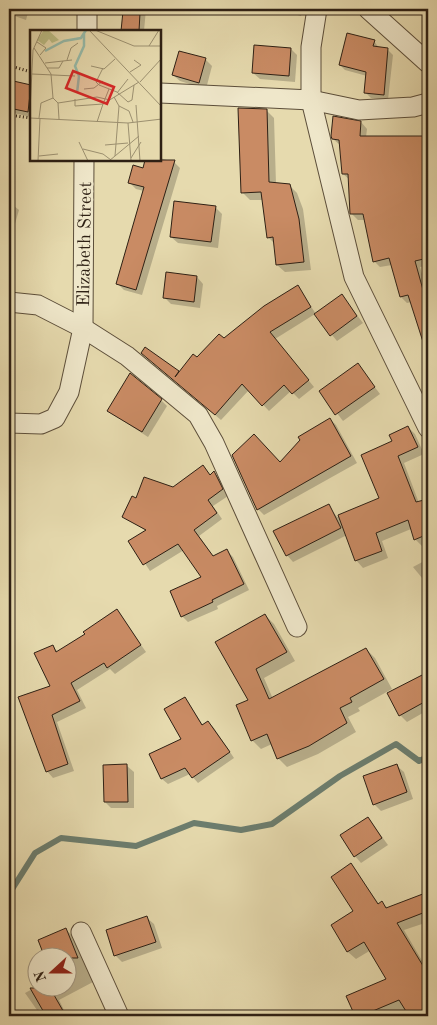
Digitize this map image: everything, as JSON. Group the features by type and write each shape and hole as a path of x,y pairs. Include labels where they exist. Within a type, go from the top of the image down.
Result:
{"street":[{"path":"87,9 87,30"},
{"path":"317,9 312,47 310,100 354,277 428,428"},
{"path":"368,9 428,63"},
{"path":"161,93 310,100 359,110 413,107 428,104"},
{"name":"Elizabeth Street","path":"9,423 41,424 55,418 69,392 82,328 84,161"},
{"path":"9,302 38,305 82,328 127,356 198,415 214,443 297,627"},
{"path":"81,932 119,1016"}],"path":[{"path":"9,60 14,67 30,72"},
{"path":"9,115 30,118"}],"building":[{"path":"123,11 140,13 139,30 121,30"},
{"path":"347,33 375,40 373,46 388,48 384,95 364,93 366,72 339,65"},
{"path":"254,45 291,48 289,76 252,73"},
{"path":"179,51 206,58 199,83 172,75"},
{"path":"9,80 30,85 28,112 9,108"},
{"path":"238,108 267,109 269,182 290,184 299,219 304,262 276,265 273,237 267,238 261,192 241,193"},
{"path":"333,116 361,121 360,136 428,136 428,258 415,261 428,308 428,343 424,345 408,295 400,297 389,258 373,262 363,214 350,214 348,174 342,174 339,140 332,139 331,136"},
{"path":"175,160 136,290 116,284 144,187 128,183 133,165 143,168 145,161"},
{"path":"174,201 216,206 211,242 170,237"},
{"path":"166,272 197,276 194,302 163,298"},
{"path":"298,285 311,307 270,332 309,380 292,394 284,385 262,406 242,384 215,415 141,353 145,347 179,371 175,377 193,354 197,357 219,334 224,338 264,306"},
{"path":"342,294 357,316 330,336 314,314"},
{"path":"358,363 375,387 335,415 319,391"},
{"path":"130,373 162,399 142,432 107,411"},
{"path":"330,418 351,456 257,510 232,455 254,434 280,462 300,440 298,437"},
{"path":"408,426 418,447 398,456 416,502 428,499 428,534 414,540 408,520 376,533 382,551 355,561 338,515 379,498 361,455 392,441 389,435"},
{"path":"203,465 210,475 214,471 223,489 208,500 217,513 194,530 213,556 227,549 244,584 212,600 213,602 181,617 170,591 201,577 178,544 143,565 128,541 146,530 122,517 132,496 136,498 144,477 173,487"},
{"path":"329,504 341,528 286,556 273,531"},
{"path":"117,609 141,645 107,668 104,663 71,683 80,701 52,715 68,764 46,772 18,697 50,686 34,653 53,645 56,652 85,634 83,632"},
{"path":"265,614 287,652 256,669 269,699 366,648 384,679 350,698 352,702 340,708 347,723 309,746 277,759 267,734 251,741 236,705 248,700 215,642"},
{"path":"428,672 428,700 399,716 387,693"},
{"path":"185,697 202,725 208,721 230,752 192,778 185,768 161,779 149,754 181,739 164,709"},
{"path":"127,764 128,802 104,802 103,765"},
{"path":"397,764 407,792 373,805 363,776"},
{"path":"368,817 382,838 354,857 340,835"},
{"path":"351,863 378,904 382,901 386,908 428,892 428,911 397,923 428,974 428,1016 409,1016 399,1000 361,1016 355,1016 346,996 386,979 364,942 347,952 331,925 353,911 331,877"},
{"path":"147,916 156,942 114,956 106,930"},
{"path":"66,928 74,948 41,948 38,940"},
{"path":"36,998 56,998 66,1016 46,1016"}],"waterway":[{"path":"9,894 35,853 61,838 136,846 194,823 241,830 272,824 340,776 396,744 419,761 428,757"}]}
